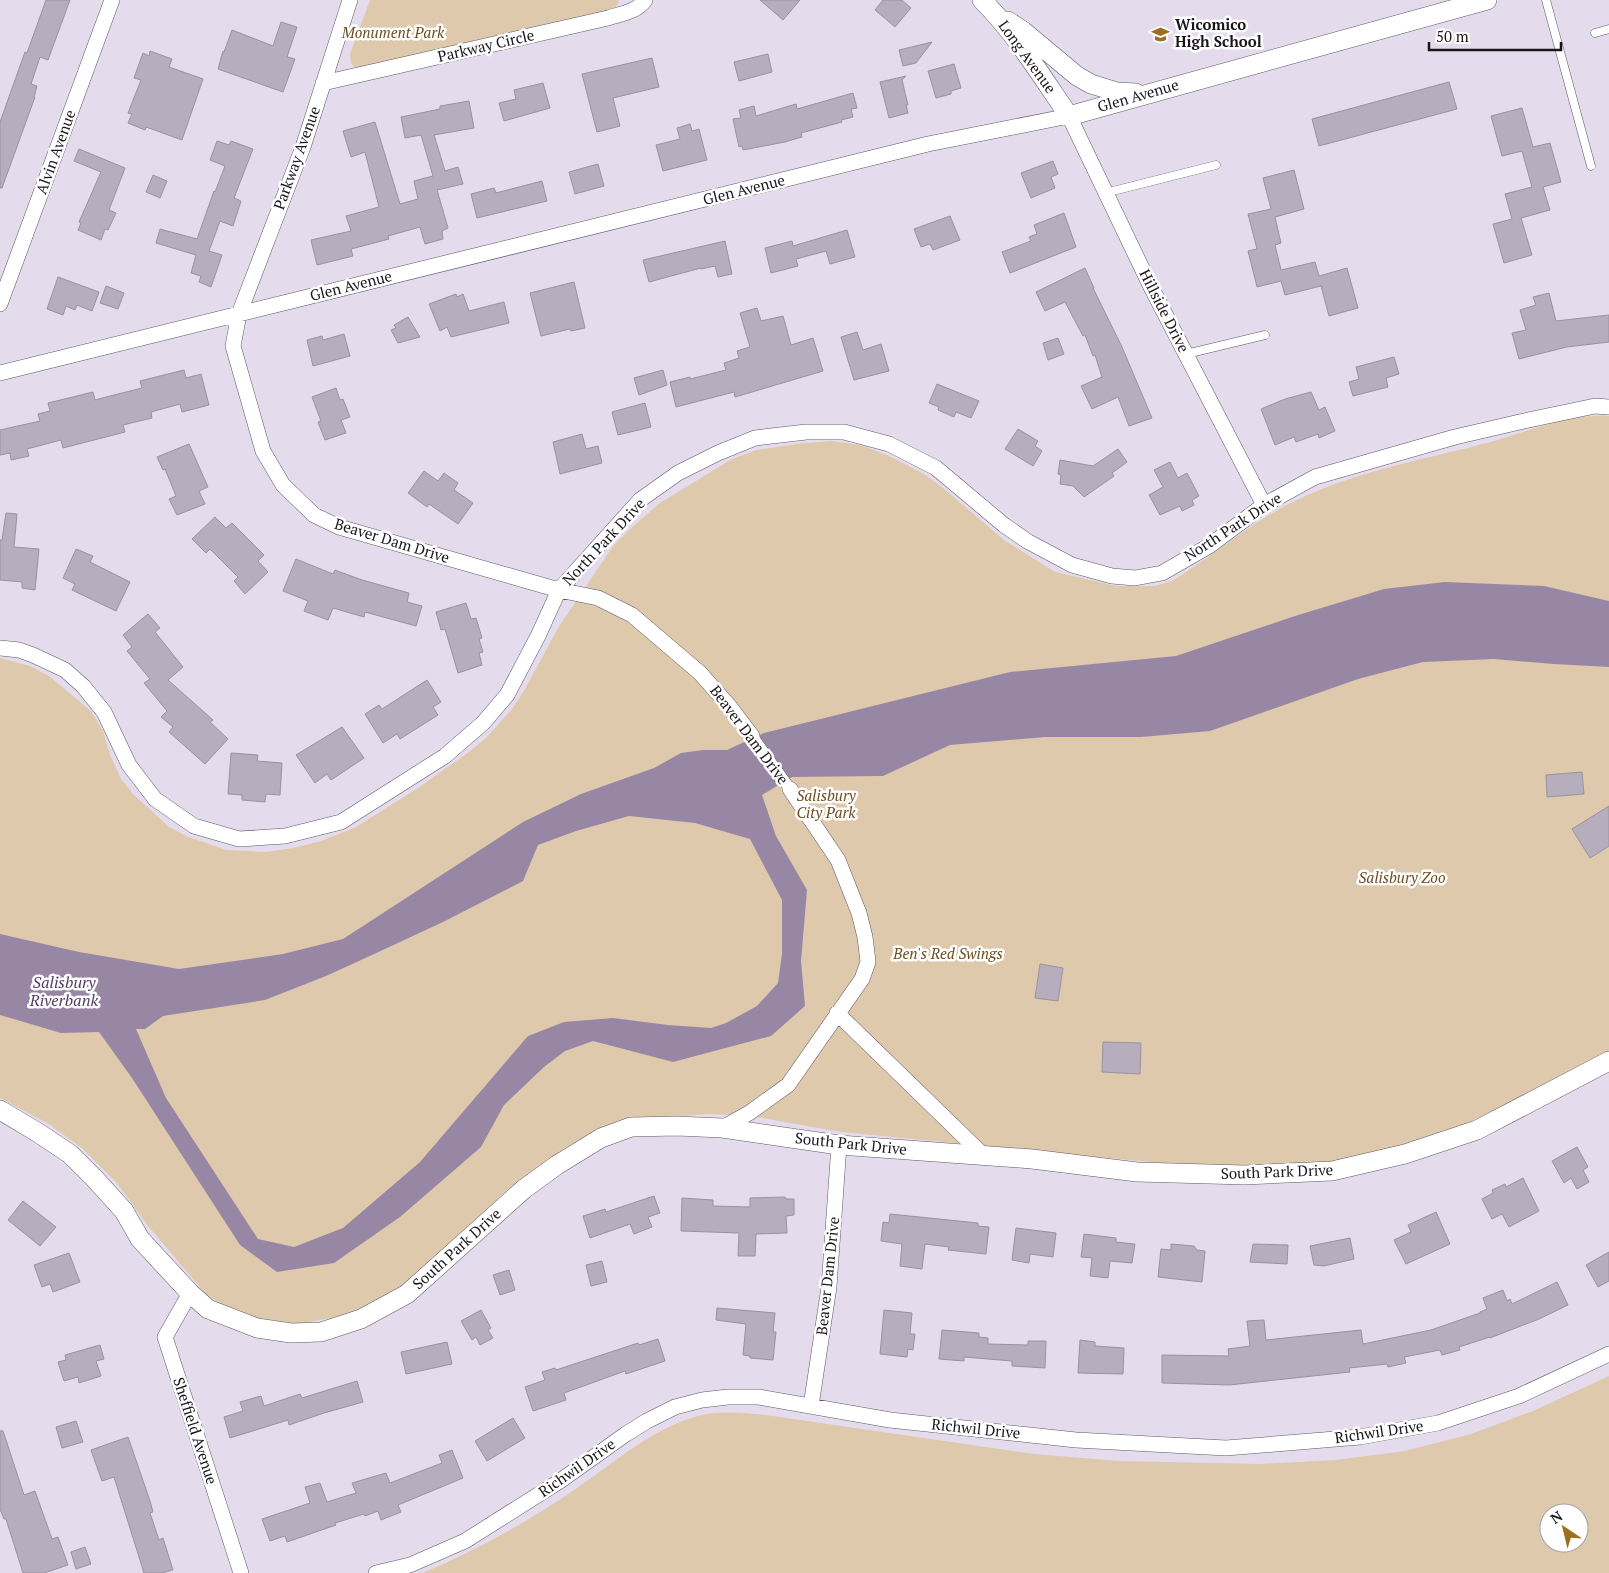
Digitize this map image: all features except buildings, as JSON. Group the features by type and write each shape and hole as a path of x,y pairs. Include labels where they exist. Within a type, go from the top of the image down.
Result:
{"street":[{"name":"Alvin Avenue","path":"0,304 112,0"},
{"name":"Parkway Avenue","path":"239,314 303,147 350,0"},
{"name":"Parkway Circle","path":"323,83 608,18 632,10 644,3 645,0"},
{"name":"Glen Avenue","path":"0,374 928,144 1069,116 1487,0"},
{"path":"988,6 1091,84 1117,92 1147,94"},
{"name":"Long Avenue","path":"988,6 1028,57 1069,116"},
{"name":"Hillside Drive","path":"1069,116 1186,354 1264,505"},
{"name":"Beaver Dam Drive","path":"239,314 233,346 264,451 282,486 314,515 339,527 559,590 598,598 632,615 700,673 730,707 790,789 838,860 859,913 865,937 868,962 862,979 788,1085 749,1113 722,1128"},
{"name":"North Park Drive","path":"0,648 19,650 33,655 65,670 83,686 104,712 129,765 155,799 194,826 240,839 285,836 341,822 444,756 483,723 507,695 538,636 559,590 640,500 678,473 718,453 755,438 806,432 844,432 889,444 936,468 1004,525 1027,541 1072,565 1112,576 1135,578 1162,573 1210,546 1264,505 1316,477 1446,440 1524,421 1595,406 1609,407"},
{"path":"837,1013 984,1156"},
{"name":"South Park Drive","path":"0,1110 70,1154 124,1211 140,1239 208,1309 257,1328 290,1333 321,1332 361,1319 407,1294 524,1189 557,1165 601,1138 631,1127 677,1126 722,1128 839,1145 1032,1159 1137,1172 1245,1175 1332,1171 1405,1154 1477,1130 1609,1061"},
{"name":"Beaver Dam Drive","path":"811,1406 830,1287 839,1145"},
{"name":"Sheffield Avenue","path":"190,1292 165,1336 241,1573"},
{"name":"Richwil Drive","path":"376,1573 410,1565 465,1541 560,1481 626,1434 675,1407 702,1400 728,1396 760,1397 890,1420 1076,1440 1217,1447 1260,1446 1360,1437 1438,1423 1519,1396 1609,1354"}],"lane":[{"path":"1546,0 1591,166"},
{"path":"1594,33 1609,29"},
{"path":"1106,193 1216,165"},
{"path":"1186,354 1265,335"}],"green space":[{"name":"Monument Park","path":"370,0 619,0 611,12 356,69 351,63 350,54"},
{"name":"Salisbury City Park","path":"1609,416 1609,1051 1464,1125 1429,1139 1334,1162 1279,1166 1202,1167 841,1132 751,1116 711,1114 632,1119 595,1131 561,1150 532,1173 401,1290 375,1303 341,1316 299,1324 251,1317 225,1307 206,1294 148,1226 117,1183 83,1149 49,1124 0,1098 0,658 30,666 49,676 91,711 103,731 110,755 121,779 134,795 168,826 186,836 226,850 266,852 293,848 321,841 356,827 418,788 487,737 512,709 558,628 613,546 660,503 732,459 757,450 831,441 860,445 887,455 924,474 1004,540 1055,572 1116,586 1155,586 1172,581 1282,507 1346,480 1491,442 1564,420"},
{"path":"1609,1376 1609,1573 423,1573 483,1545 540,1512 650,1437 681,1421 706,1414 732,1412 766,1415 1034,1454 1119,1461 1260,1464 1335,1460 1405,1451 1471,1434 1533,1411"}],"water":[{"name":"Salisbury Riverbank","path":"1445,582 1544,586 1609,601 1609,667 1494,659 1423,662 1358,679 1210,731 1141,737 1045,737 950,745 883,776 792,777 762,795 776,836 807,890 801,961 805,1006 771,1036 673,1062 593,1041 565,1051 544,1067 504,1105 481,1147 400,1217 334,1263 277,1272 240,1245 132,1078 99,1032 61,1033 0,1015 0,934 79,952 179,969 283,954 343,939 523,822 581,794 654,768 681,753 703,750 727,750 764,733 1010,672 1176,656 1295,616 1384,589","holes":["629,816 695,823 750,839 782,900 782,954 778,983 757,1006 726,1023 711,1028 613,1018 564,1022 528,1036 420,1162 343,1228 294,1247 258,1239 166,1098 136,1029 145,1029 163,1016 265,1000 326,976 372,955 443,922 523,881 538,845 576,831"]}],"place":[{"name":"Wicomico High School","path":"1161,34"}],"park label":[{"name":"Salisbury Zoo","path":"1402,878"},
{"name":"Ben's Red Swings","path":"948,954"}]}
